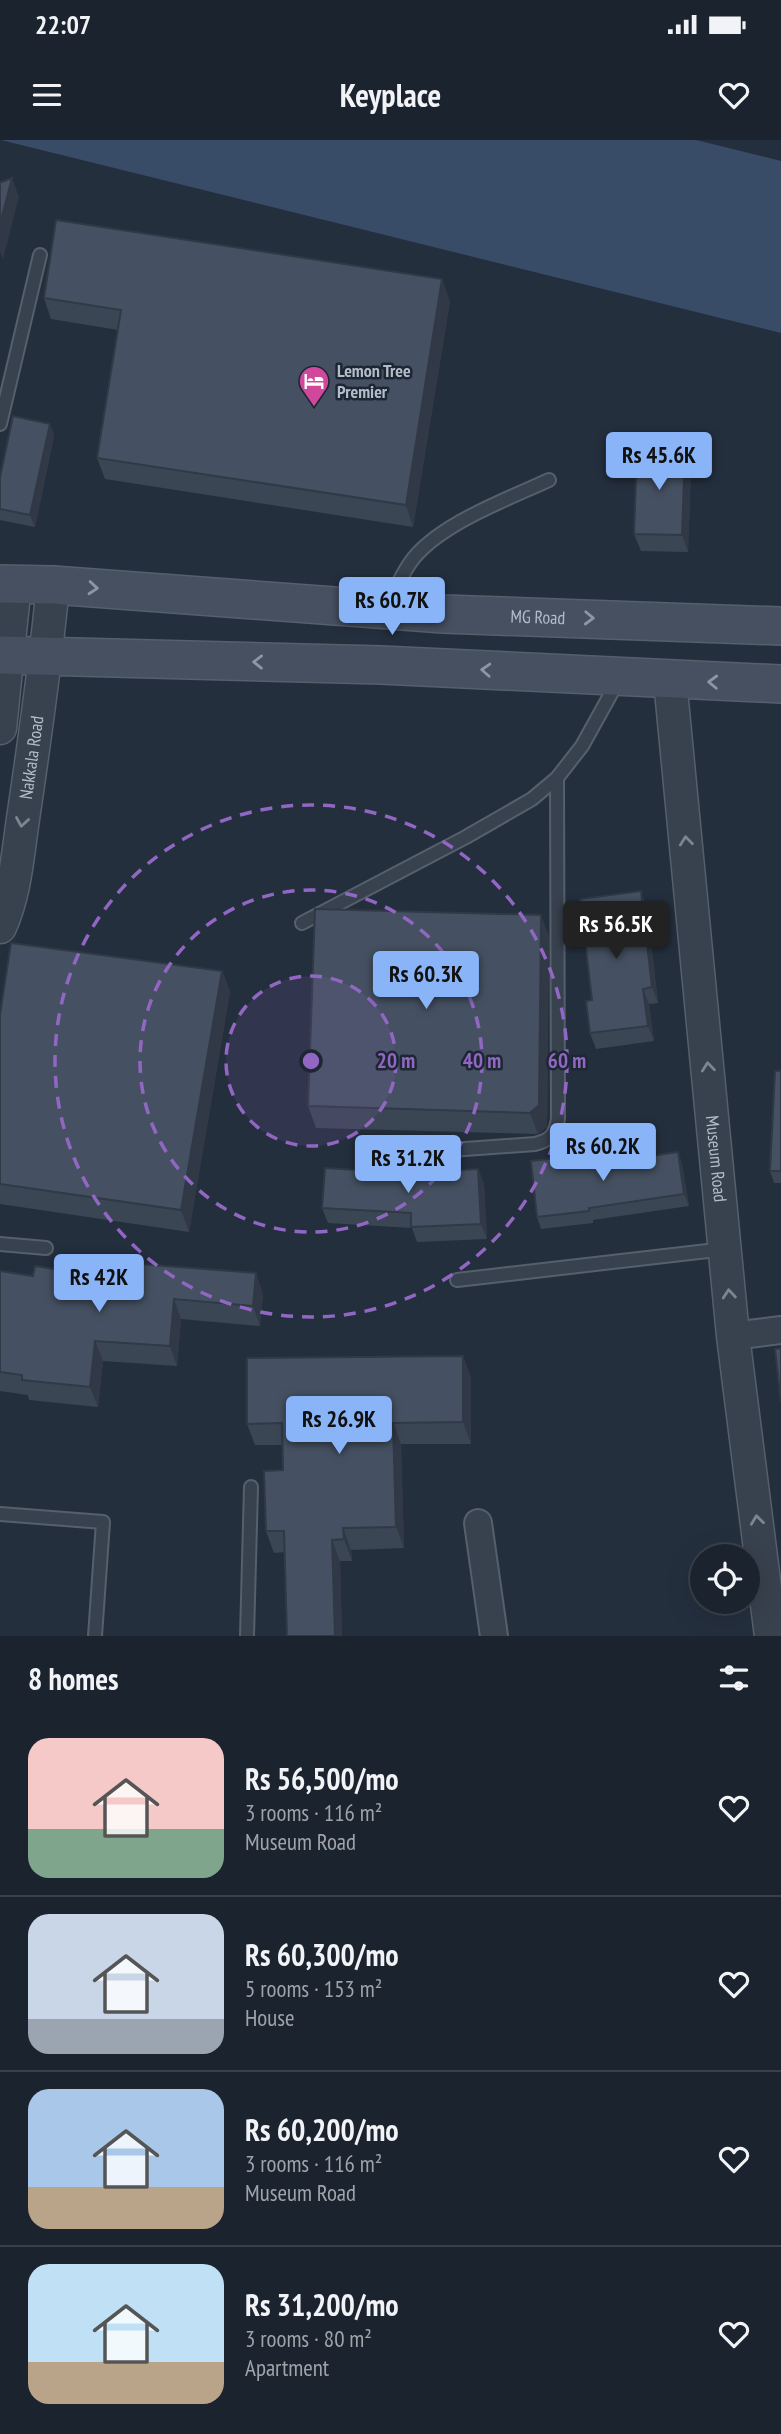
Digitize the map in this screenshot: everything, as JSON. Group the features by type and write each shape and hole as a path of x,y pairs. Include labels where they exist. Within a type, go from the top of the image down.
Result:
{"main road":[{"name":"MG Road","path":"8,584 443,614 781,626"},
{"path":"4,656 381,665 781,684"}],"street":[{"name":"Nakkala Road","path":"0,728 8,584"},
{"name":"Nakkala Road","path":"0,927 7,913 15,873 47,657 53,585"},
{"name":"Museum Road","path":"670,680 733,1336 771,1636"},
{"path":"733,1336 781,1330"},
{"path":"478,1524 494,1636"}],"lane":[{"path":"0,424 40,255"},
{"path":"384,610 411,562 426,545 452,527 549,480"},
{"path":"302,923 466,837 532,799 557,778 582,746 620,678"},
{"path":"424,1152 535,1144 549,1140 556,1130 557,778"},
{"path":"0,1244 46,1248"},
{"path":"457,1280 725,1249"},
{"path":"247,1636 251,1488"},
{"path":"0,1514 103,1522 95,1636"}],"water":[{"path":"1,140 696,140 781,161 781,333"}],"building":[{"path":"12,178 0,224 0,182"},
{"path":"56,220 442,279 406,505 97,458 121,310 44,298"},
{"path":"13,416 50,424 30,515 0,509 0,477"},
{"path":"637,449 685,451 682,535 634,534"},
{"path":"641,891 652,987 643,989 648,1026 590,1033 586,1001 592,1000 580,899"},
{"path":"315,909 541,915 539,1105 530,1113 308,1106"},
{"path":"11,943 222,971 181,1210 0,1184 0,1014"},
{"path":"775,1071 781,1071 781,1171 770,1171"},
{"path":"678,1152 684,1194 589,1208 589,1211 537,1217 531,1161 583,1155 584,1166"},
{"path":"325,1168 408,1173 478,1169 481,1224 411,1227 411,1213 322,1208"},
{"path":"127,1263 256,1273 253,1306 174,1299 170,1346 95,1341 90,1387 22,1380 22,1375 0,1372 0,1271 33,1276 35,1266 125,1280"},
{"path":"781,1348 781,1402 775,1349"},
{"path":"463,1356 463,1422 393,1423 396,1527 343,1528 344,1539 332,1540 335,1636 287,1636 284,1531 266,1531 264,1471 283,1470 282,1423 247,1424 247,1358"}],"place":[{"name":"Lemon Tree Premier","path":"314,408"}]}
